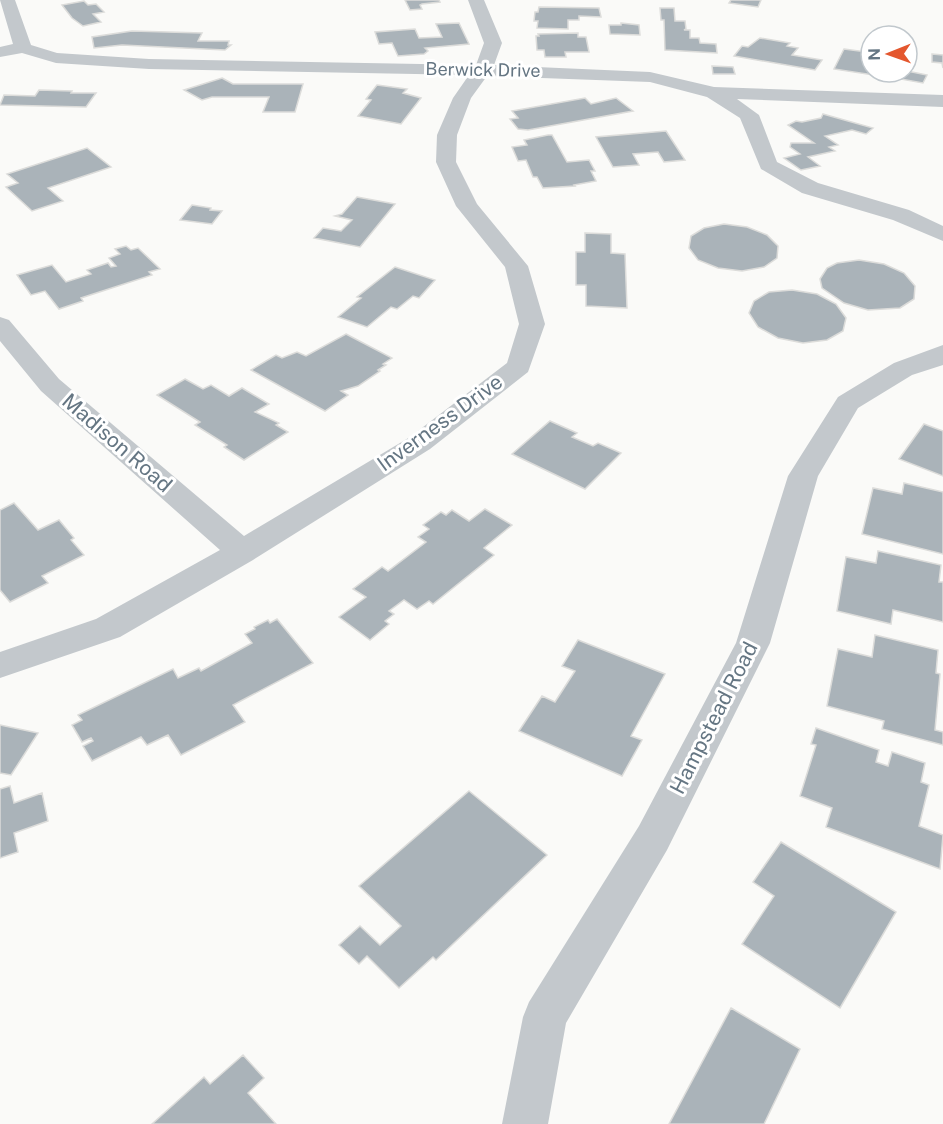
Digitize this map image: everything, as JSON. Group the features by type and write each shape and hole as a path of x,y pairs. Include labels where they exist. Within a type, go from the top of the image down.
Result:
{"street":[{"path":"0,52 23,48 7,0"},
{"name":"Inverness Drive","path":"0,665 108,628 242,552 420,442 519,366 532,324 516,267 467,206 446,162 447,135 462,98 483,69 494,43 476,0"},
{"name":"Berwick Drive","path":"23,48 56,58 149,64 255,68 483,69 650,76 714,93 943,101"},
{"path":"714,93 749,115 768,165 810,188 901,215 943,234"},
{"name":"Madison Road","path":"0,325 50,385 242,552"},
{"name":"Hampstead Road","path":"525,1124 545,1017 653,838 753,644 803,476 848,404 903,369 942,357"}],"building":[{"path":"405,0 439,0 440,2 422,4 420,5 422,9 410,10"},
{"path":"731,0 761,0 758,7 729,3"},
{"path":"84,1 88,5 96,4 104,12 93,14 101,22 83,26 72,18 62,5"},
{"path":"539,7 599,8 601,17 579,16 579,20 568,20 568,29 537,28 538,21 534,21 535,12 538,12"},
{"path":"660,8 674,8 675,21 685,21 686,29 684,30 690,30 690,38 699,38 700,43 716,44 717,53 665,50 664,20 661,20"},
{"path":"459,23 469,44 425,48 428,51 424,54 398,56 392,43 379,44 375,32 415,29 419,38 442,37 436,24"},
{"path":"621,23 639,25 640,35 610,34 609,25 621,25"},
{"path":"132,31 202,33 198,41 229,41 228,45 231,45 225,50 122,45 94,48 92,37"},
{"path":"578,33 578,37 586,37 589,52 565,52 566,57 545,57 544,50 537,50 536,36 539,36 538,34"},
{"path":"760,38 790,43 787,46 798,48 792,55 822,60 815,70 734,56 742,46 748,47"},
{"path":"844,49 859,51 859,73 834,69"},
{"path":"932,54 943,55 943,68 942,63 932,62"},
{"path":"712,66 733,67 735,74 713,74"},
{"path":"919,73 927,75 923,83 919,82"},
{"path":"222,78 233,84 303,84 295,112 263,112 269,97 212,97 202,100 184,90"},
{"path":"377,85 407,89 403,93 421,98 401,124 358,116 371,100 366,99"},
{"path":"39,90 96,93 86,107 0,105 4,95 35,96"},
{"path":"585,98 591,104 616,98 633,111 528,130 518,129 510,119 518,118 512,111"},
{"path":"823,114 873,128 866,134 852,130 825,136 838,145 829,147 835,151 808,157 820,166 801,170 784,158 800,154 790,147 791,143 814,143 788,125 796,121 821,118"},
{"path":"666,131 685,160 664,162 658,152 633,154 639,165 613,167 596,137"},
{"path":"552,135 567,162 589,160 595,171 591,171 596,181 575,186 543,188 537,177 533,177 526,160 518,161 512,147 527,145 524,140"},
{"path":"87,148 111,167 48,188 63,201 32,211 6,187 18,183 7,174"},
{"path":"357,197 395,204 360,247 314,238 323,228 341,231 352,220 335,216 342,214"},
{"path":"192,205 222,211 212,224 180,220"},
{"path":"724,224 747,227 767,235 778,246 777,258 764,267 742,271 718,268 698,260 689,248 691,236 704,228"},
{"path":"585,233 611,234 611,253 625,254 627,308 586,306 586,285 576,285 576,252 585,252"},
{"path":"126,246 131,250 138,248 160,269 149,272 152,275 81,298 83,301 59,309 45,291 31,295 17,275 52,265 66,282 91,274 87,270 108,263 111,267 116,266 109,258 120,254 115,249"},
{"path":"859,260 884,264 904,273 915,286 914,299 900,308 868,310 844,303 822,288 820,279 827,268 837,263"},
{"path":"395,267 435,280 419,298 413,296 397,309 391,307 367,327 338,317 361,298 357,297"},
{"path":"792,290 817,294 836,304 846,318 843,331 827,340 803,343 778,338 758,327 749,313 754,301 769,292"},
{"path":"346,334 392,358 383,364 386,365 378,370 380,371 358,386 341,391 348,395 325,411 251,370 276,355 282,358 297,352 306,356"},
{"path":"185,379 203,389 211,385 229,396 242,388 269,404 255,412 279,423 276,425 288,432 244,460 224,447 227,445 195,425 200,422 157,395"},
{"path":"550,421 577,433 572,437 593,446 598,443 621,453 585,489 512,454"},
{"path":"924,424 943,431 943,476 899,459"},
{"path":"904,483 943,492 943,554 862,534 873,488 902,494"},
{"path":"14,503 38,530 59,520 74,538 71,540 84,555 42,576 48,583 10,602 0,590 0,510"},
{"path":"485,509 512,525 484,548 494,555 433,604 429,601 417,609 404,600 389,611 394,614 385,621 389,624 370,640 339,617 366,597 353,589 382,567 388,571 426,542 418,537 429,529 423,525 441,512 446,515 452,510 469,521"},
{"path":"878,551 941,565 939,582 943,582 943,622 893,610 891,624 837,611 846,557 876,563"},
{"path":"277,619 313,663 233,705 245,722 181,755 168,735 147,745 141,737 92,761 83,746 93,741 91,738 82,742 72,725 82,720 78,715 173,669 178,678 199,668 201,671 252,643 245,634 255,629 254,627 268,620 270,623"},
{"path":"875,635 938,650 936,673 940,674 935,730 943,732 943,745 882,729 884,721 827,706 838,649 872,657"},
{"path":"578,640 665,674 631,736 642,740 622,776 519,731 542,696 555,702 575,671 562,666"},
{"path":"0,725 38,733 11,775 0,773"},
{"path":"816,728 879,750 876,762 888,766 892,752 925,763 921,782 929,785 919,826 943,835 940,869 826,827 832,808 800,796 816,745 811,744"},
{"path":"10,786 14,803 42,793 48,821 14,833 18,852 0,858 0,789"},
{"path":"469,791 547,855 436,960 433,957 399,988 367,956 359,964 339,945 360,926 380,945 401,926 359,886"},
{"path":"781,842 896,912 840,1008 742,944 774,896 753,882"},
{"path":"731,1008 800,1049 764,1124 669,1124"},
{"path":"243,1055 264,1078 248,1093 276,1124 152,1124 204,1077 210,1084"}]}
